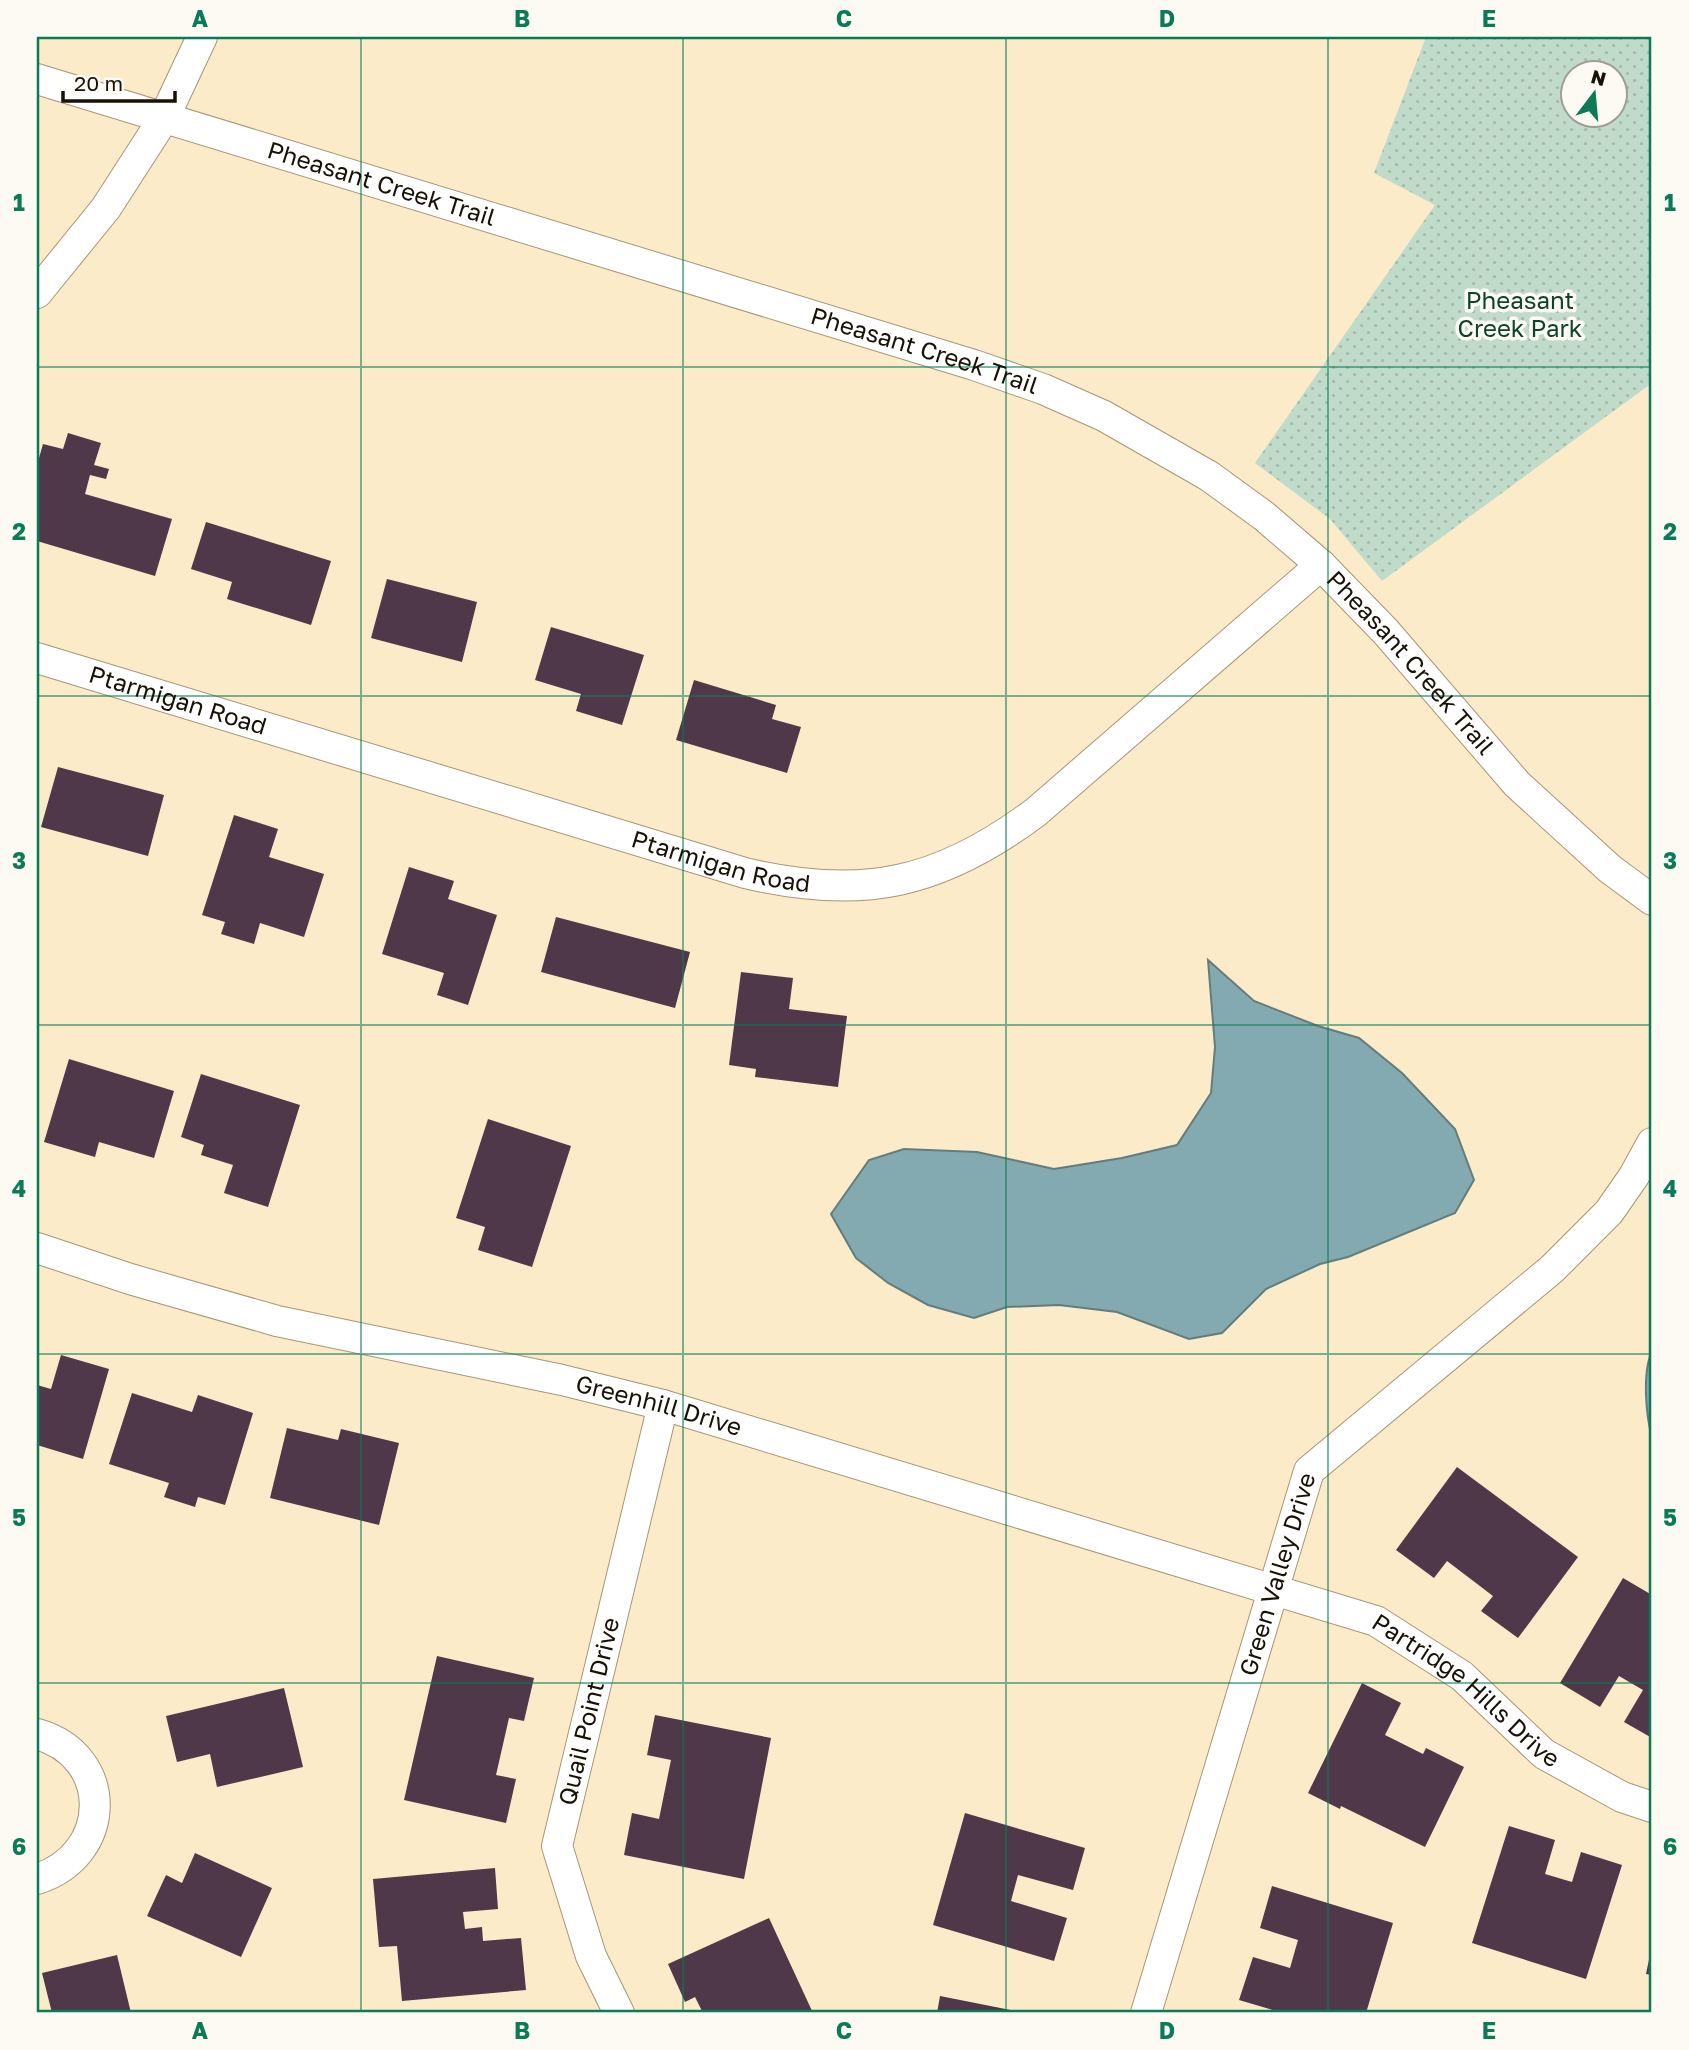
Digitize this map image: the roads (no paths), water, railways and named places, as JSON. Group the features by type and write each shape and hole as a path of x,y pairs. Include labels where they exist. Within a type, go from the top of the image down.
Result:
{"street":[{"path":"37,293 106,208 164,118 202,37"},
{"name":"Pheasant Creek Trail","path":"37,79 974,365 1043,388 1104,415 1209,476 1264,516 1321,565 1386,632 1517,784 1610,869 1652,900"},
{"name":"Ptarmigan Road","path":"37,659 745,873 783,883 828,887 873,884 917,876 960,860 1000,839 1046,803 1321,565"},
{"name":"Green Valley Drive","path":"1146,2013 1310,1471 1552,1269 1609,1212 1634,1176 1652,1143"},
{"name":"Greenhill Drive","path":"37,1248 130,1279 277,1321 562,1380 663,1405 1273,1590"},
{"name":"Quail Point Drive","path":"619,2013 591,1956 557,1846 663,1405"},
{"name":"Partridge Hills Drive","path":"1273,1590 1376,1621 1462,1676 1544,1754 1622,1797 1652,1807"},
{"path":"37,1734 51,1738 71,1751 86,1769 94,1791 95,1815 89,1838 76,1857 55,1873 37,1879"}],"water":[{"path":"1208,960 1254,1001 1318,1026 1359,1038 1402,1073 1455,1129 1474,1180 1455,1213 1348,1257 1320,1264 1266,1289 1222,1333 1189,1339 1117,1312 1059,1305 1007,1307 974,1318 928,1305 888,1283 856,1258 831,1214 869,1160 904,1149 977,1152 1054,1169 1122,1158 1177,1145 1211,1093 1215,1047"},
{"path":"1652,1351 1652,1438 1646,1394 1647,1371"}],"park label":[{"name":"Pheasant Creek Park","path":"1520,315"}]}
